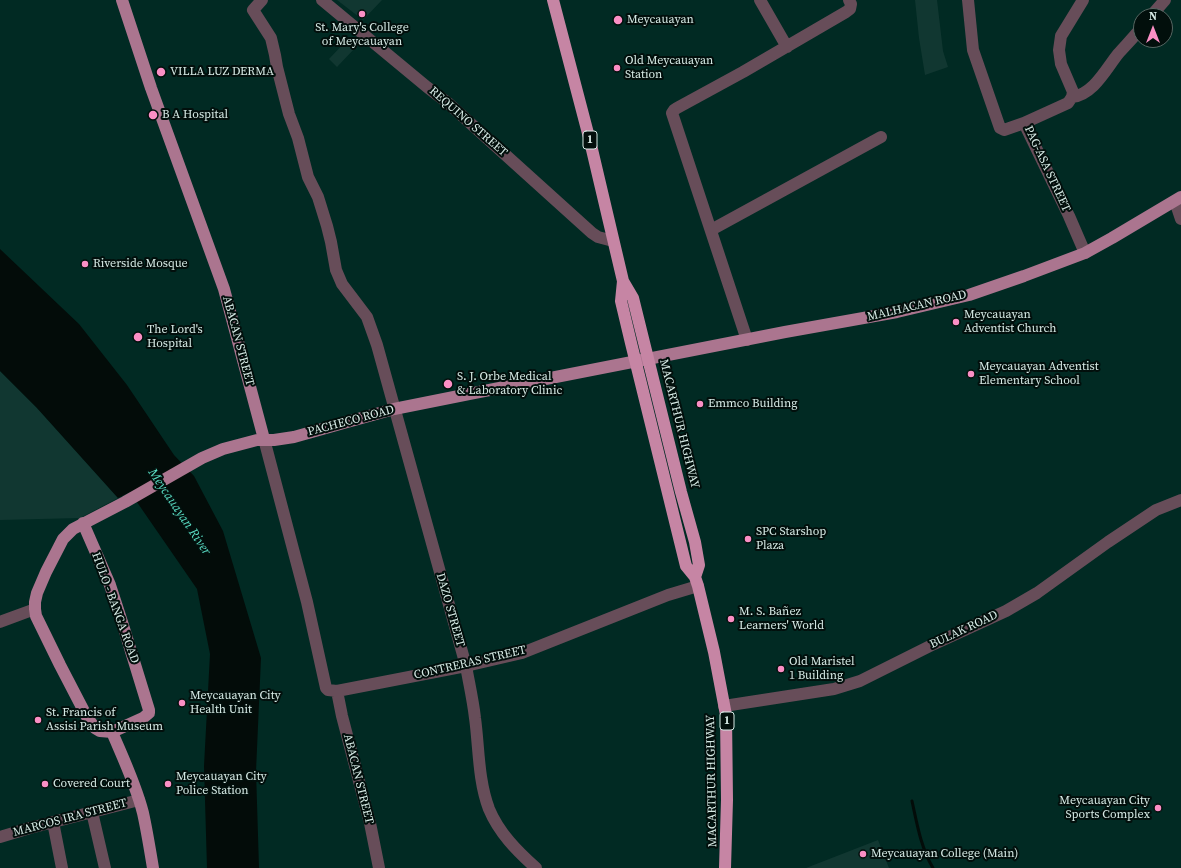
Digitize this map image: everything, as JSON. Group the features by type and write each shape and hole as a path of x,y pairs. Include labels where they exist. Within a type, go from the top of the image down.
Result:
{"highway":[{"name":"MACARTHUR HIGHWAY","path":"553,0 590,140 623,281 633,298 681,492 695,542 699,565 697,581"},
{"name":"MACARTHUR HIGHWAY","path":"623,281 621,301 635,361 686,566 697,581 707,619 726,715 727,800 725,868"}],"main road":[{"name":"ABACAN STREET","path":"122,0 147,77 224,289 264,440"},
{"name":"MALHACAN ROAD","path":"635,361 897,312 969,295 1085,253 1178,199"},
{"name":"PACHECO ROAD","path":"83,524 211,453 223,449 248,442 294,437 394,410 635,361"},
{"path":"83,524 69,533 57,548 37,593 34,609 39,623 87,717 100,731 112,732 130,774 139,800 153,868"},
{"name":"HULO - BANGA ROAD","path":"83,524 110,585 149,710 149,713 143,718 112,732"}],"street":[{"name":"DAZO STREET","path":"262,0 252,10 271,38 289,114 298,138 308,177 318,197 327,226 336,270 342,284 367,317 377,345 466,666 475,717 482,784 489,808 506,839 536,868"},
{"name":"REQUINO STREET","path":"322,0 448,103 592,233 598,237 613,241"},
{"path":"760,0 787,47"},
{"path":"747,340 672,113 677,108 787,47 846,12 850,9 851,4 849,0"},
{"path":"968,0 972,50 1000,128 1004,130 1024,123"},
{"path":"1072,97 1073,92 1061,64 1058,50 1061,36 1083,0"},
{"path":"1158,8 1165,0"},
{"name":"PAG-ASA STREET","path":"1085,253 1069,216 1024,123 1068,103 1072,97 1083,95 1096,83 1133,37"},
{"path":"711,230 881,137"},
{"path":"1178,199 1181,219"},
{"name":"ABACAN STREET","path":"264,440 307,602 326,688 332,691 342,716 370,823 379,868"},
{"name":"BULAK ROAD","path":"724,706 834,689 860,681 934,644 1006,611 1037,593 1108,542 1156,510 1181,500"},
{"name":"CONTRERAS STREET","path":"332,691 522,654 668,595 697,581"},
{"path":"0,622 34,609"},
{"name":"MARCOS IRA STREET","path":"0,837 139,800"},
{"path":"92,812 105,868"},
{"path":"53,822 62,868"}],"shaded area":[{"name":"St. Mary's College of Meycauayan","path":"337,0 382,0 363,20"},
{"path":"915,0 937,0 943,51 948,67 925,75 919,38"},
{"path":"347,40 355,48 337,67 329,59"},
{"path":"0,371 37,408 118,498 80,518 0,520"},
{"name":"Meycauayan College (Main)","path":"878,840 889,868 806,868"}],"water":[{"name":"Meycauayan River","path":"0,249 79,324 127,385 174,455 194,476 223,531 261,658 256,771 259,868 207,868 204,766 210,654 197,589 130,492 118,498 37,408 0,371"}],"waterway":[{"path":"912,801 922,844 933,868"}],"place":[{"name":"St. Mary's College of Meycauayan","path":"362,14"},
{"name":"Meycauayan","path":"618,20"},
{"name":"Old Meycauayan Station","path":"617,68"},
{"name":"VILLA LUZ DERMA","path":"161,72"},
{"name":"B A Hospital","path":"153,115"},
{"name":"Riverside Mosque","path":"85,264"},
{"name":"Meycauayan Adventist Church","path":"956,322"},
{"name":"The Lord's Hospital","path":"138,337"},
{"name":"Meycauayan Adventist Elementary School","path":"971,374"},
{"name":"S. J. Orbe Medical & Laboratory Clinic","path":"448,384"},
{"name":"Emmco Building","path":"700,404"},
{"name":"SPC Starshop Plaza","path":"748,539"},
{"name":"M. S. Bañez Learners' World","path":"731,619"},
{"name":"Old Maristel 1 Building","path":"781,669"},
{"name":"Meycauayan City Health Unit","path":"182,703"},
{"name":"St. Francis of Assisi Parish Museum","path":"38,720"},
{"name":"Covered Court","path":"45,784"},
{"name":"Meycauayan City Police Station","path":"168,784"},
{"name":"Meycauayan City Sports Complex","path":"1158,808"},
{"name":"Meycauayan College (Main)","path":"863,854"}]}
